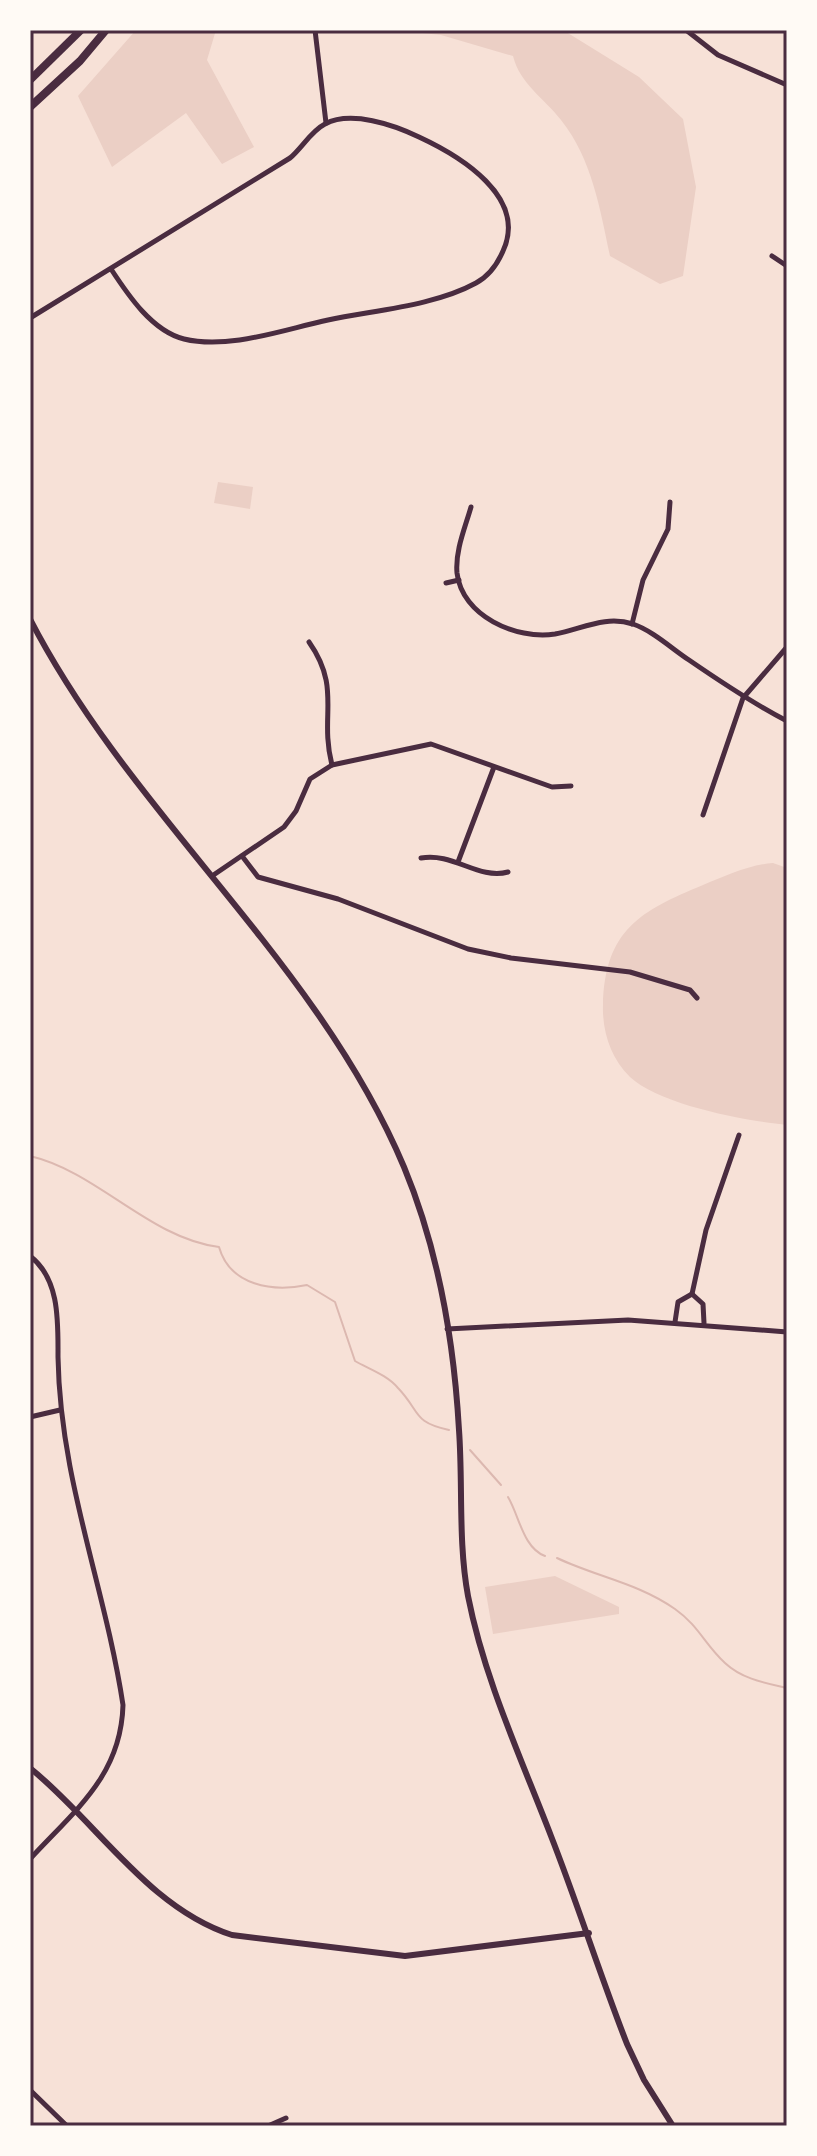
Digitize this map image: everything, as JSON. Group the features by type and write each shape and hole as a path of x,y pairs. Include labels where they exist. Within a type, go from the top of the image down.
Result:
{"main road":[{"path":"30,80 81,30"},
{"path":"30,107 80,61 106,30"}],"street":[{"path":"315,30 326,123"},
{"path":"686,30 718,55 787,85"},
{"path":"30,318 290,158 326,123 360,120 388,125 420,137 476,170 493,189 508,222 509,236 486,277 449,293 212,341 183,339 164,329 138,305 111,269"},
{"path":"772,256 787,266"},
{"path":"632,624 643,580 668,529 670,502"},
{"path":"471,507 459,551 459,580 468,601 484,617 521,632 545,635 599,622 632,624 743,698 787,721"},
{"path":"446,583 459,580"},
{"path":"30,619 82,709 312,1004 377,1112 403,1166 422,1220 447,1329 458,1410 463,1546 471,1612 488,1668 589,1933 627,2044 644,2080 673,2126"},
{"path":"309,642 323,663 328,679 327,736 332,765"},
{"path":"703,815 743,698 787,647"},
{"path":"212,876 284,827 296,811 310,779 332,765 431,744 552,787 571,786"},
{"path":"458,862 494,767"},
{"path":"242,856 258,877 338,899 468,949 511,958 630,972 690,990 697,998"},
{"path":"421,858 437,856 489,874 508,872"},
{"path":"675,1322 678,1302 692,1294 710,1215 739,1135"},
{"path":"30,1256 45,1270 53,1293 60,1410 69,1473 123,1705 121,1736 106,1774 30,1859"},
{"path":"692,1294 703,1304 704,1324"},
{"path":"447,1329 592,1321 675,1322 787,1332"},
{"path":"30,1417 60,1410"},
{"path":"30,1768 177,1906 213,1929 232,1935 405,1956 589,1933"},
{"path":"30,2090 67,2126"},
{"path":"268,2126 286,2118"}],"shaded area":[{"path":"136,30 216,30 207,60 254,147 222,164 186,113 112,167 78,96"},
{"path":"394,30 563,30 639,77 683,119 696,187 683,276 660,284 610,256 593,185 580,151 561,120 521,75 513,56 441,35"},
{"path":"218,482 253,487 250,509 214,503"},
{"path":"773,863 787,868 787,1125 704,1110 644,1087 630,1077 618,1062 609,1044 603,1015 605,979 611,958 630,927 661,904 681,895 737,871"},
{"path":"555,1576 619,1607 619,1614 493,1634 485,1587"}],"waterway":[{"path":"30,1156 78,1176 170,1231 219,1247 225,1260 243,1278 280,1288 307,1285 335,1302 355,1361 394,1383 423,1420 449,1430"},
{"path":"470,1450 501,1485"},
{"path":"508,1497 531,1546 545,1556"},
{"path":"557,1558 661,1600 690,1622 718,1656 739,1673 787,1688"}]}
